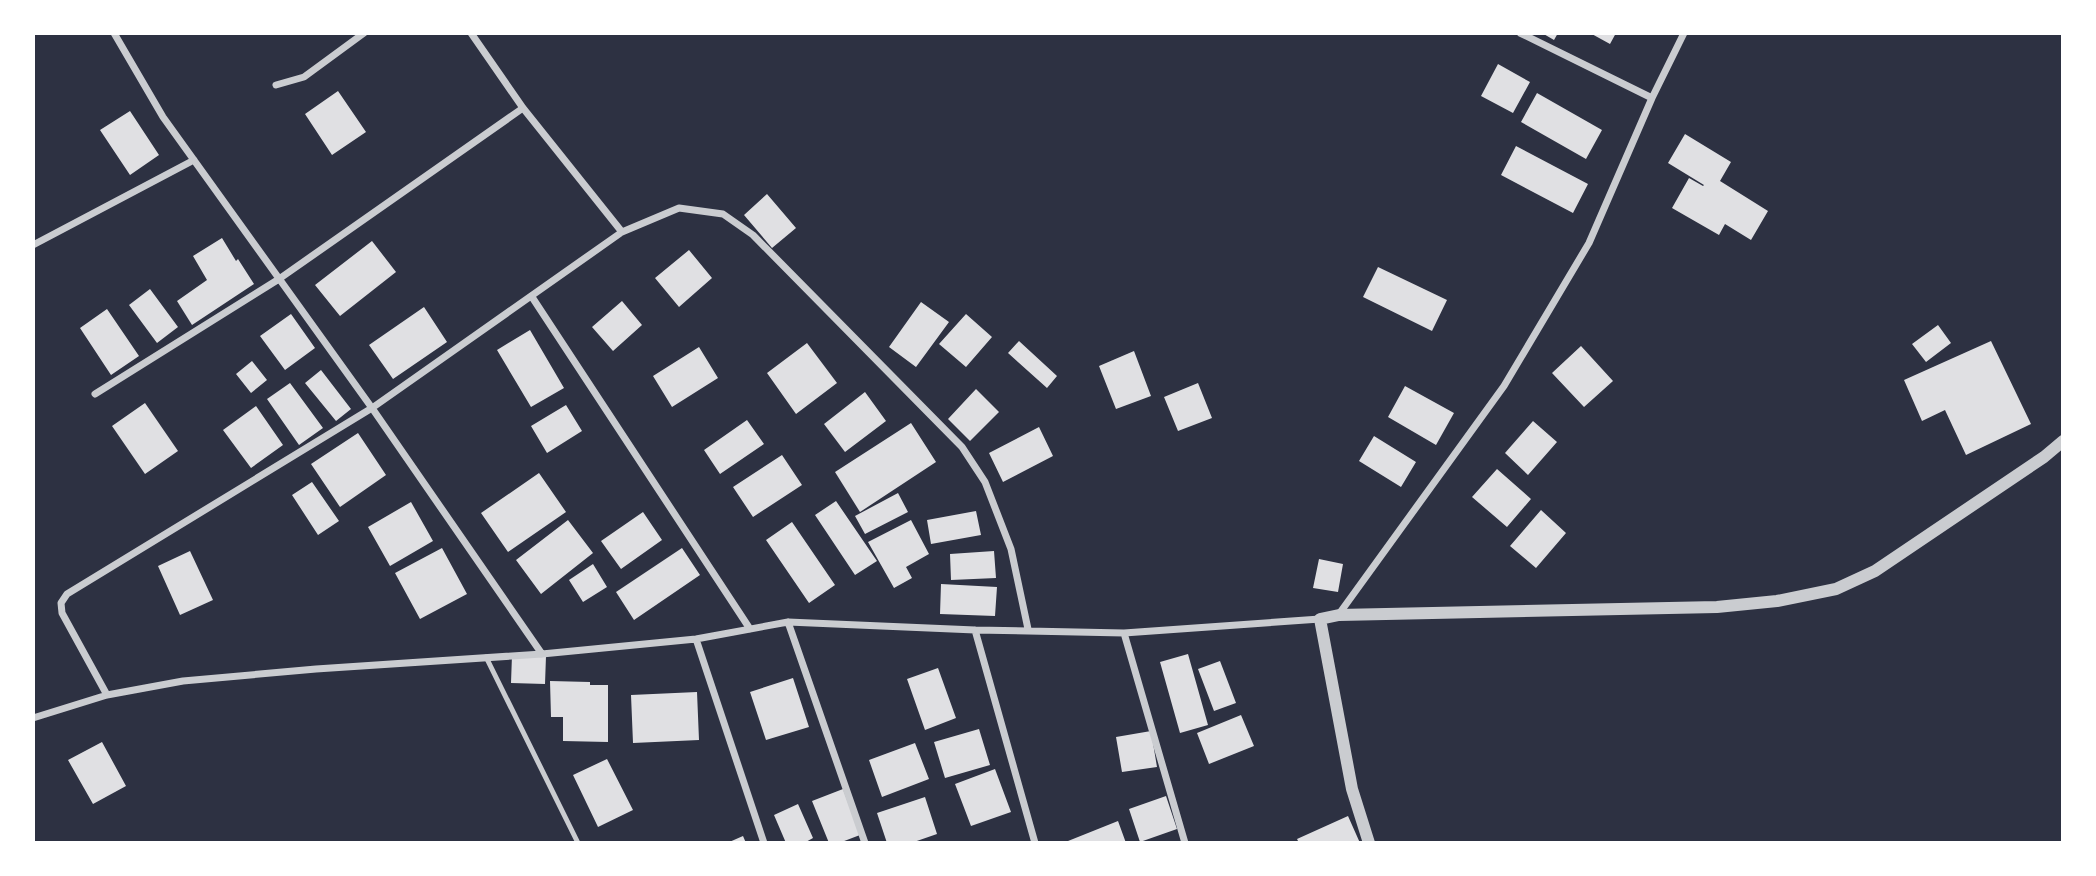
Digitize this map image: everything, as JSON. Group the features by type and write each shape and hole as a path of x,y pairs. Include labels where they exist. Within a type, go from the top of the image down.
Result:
{"street":[{"path":"114,33 163,117 372,408 542,654"},
{"path":"276,85 304,77 364,33"},
{"path":"471,33 523,108 621,232"},
{"path":"1520,33 1652,98"},
{"path":"1339,615 1504,386 1589,243 1652,98 1684,33"},
{"path":"95,394 279,279 523,108"},
{"path":"33,245 194,160"},
{"path":"107,695 62,613 61,603 67,594 372,408 621,232 678,208 723,214 753,235 962,447 985,482 1011,550 1028,629"},
{"path":"532,297 750,629"},
{"path":"33,718 107,695 183,681 486,656 542,654 696,639 788,622 1124,633 1320,619 1339,615 1717,607 1777,601 1836,589 1875,572 2044,457 2063,441"},
{"path":"1320,619 1352,789 1369,843"},
{"path":"788,622 865,843"},
{"path":"975,630 1035,843"},
{"path":"1124,633 1185,843"},
{"path":"696,639 764,843"}],"lane":[{"path":"486,656 578,843"}],"building":[{"path":"1542,33 1558,33 1554,40"},
{"path":"1590,33 1616,33 1610,44"},
{"path":"1498,64 1530,82 1513,113 1481,96"},
{"path":"338,91 366,132 332,155 305,114"},
{"path":"1537,93 1602,130 1586,159 1521,122"},
{"path":"130,111 159,155 130,175 100,130"},
{"path":"1685,134 1731,162 1720,181 1768,211 1751,240 1725,224 1719,235 1672,208 1689,178 1704,185 1668,163"},
{"path":"1516,146 1588,184 1573,213 1501,175"},
{"path":"767,194 796,228 772,248 744,215"},
{"path":"222,238 254,284 192,325 177,301 207,280 193,256"},
{"path":"372,241 396,272 340,316 315,285"},
{"path":"689,250 712,278 679,307 655,278"},
{"path":"1378,267 1447,300 1432,331 1363,297"},
{"path":"150,289 178,327 157,343 129,305"},
{"path":"622,301 642,325 613,351 592,327"},
{"path":"921,302 949,322 916,367 889,347"},
{"path":"424,307 447,342 393,379 369,345"},
{"path":"107,309 139,356 111,375 80,328"},
{"path":"291,314 315,348 285,370 260,336"},
{"path":"966,314 992,337 966,367 939,344"},
{"path":"1938,325 1951,343 1926,362 1912,344"},
{"path":"530,330 564,388 531,407 497,350"},
{"path":"1019,341 1057,376 1047,388 1008,353"},
{"path":"1991,341 2031,424 1966,455 1945,410 1922,421 1904,380"},
{"path":"807,343 837,383 796,414 767,373"},
{"path":"1581,346 1613,381 1584,407 1552,373"},
{"path":"699,347 718,378 672,407 653,376"},
{"path":"1134,351 1151,396 1116,409 1099,366"},
{"path":"252,361 267,380 251,393 236,374"},
{"path":"321,370 351,409 336,421 305,383"},
{"path":"290,383 323,428 299,445 267,399"},
{"path":"1198,383 1212,418 1178,431 1164,397"},
{"path":"1405,386 1454,413 1436,445 1388,417"},
{"path":"976,389 999,412 970,441 948,419"},
{"path":"865,392 886,421 845,452 824,424"},
{"path":"145,403 178,451 145,474 112,426"},
{"path":"566,405 582,431 547,453 531,426"},
{"path":"256,406 283,445 251,468 223,430"},
{"path":"747,420 764,444 720,474 704,450"},
{"path":"1533,421 1557,442 1528,475 1505,453"},
{"path":"911,423 936,462 860,512 835,472"},
{"path":"1039,427 1053,456 1003,482 989,453"},
{"path":"358,433 386,475 340,507 311,464"},
{"path":"1374,436 1416,462 1401,487 1359,461"},
{"path":"782,455 802,485 753,517 733,487"},
{"path":"1497,469 1531,499 1507,527 1472,497"},
{"path":"539,473 566,512 508,552 481,513"},
{"path":"312,482 339,521 318,535 292,495"},
{"path":"898,493 908,512 865,534 855,516"},
{"path":"836,501 877,561 855,575 815,515"},
{"path":"411,502 433,541 390,566 368,527"},
{"path":"1541,510 1566,533 1536,568 1510,546"},
{"path":"976,511 981,535 931,544 927,520"},
{"path":"643,512 662,540 621,569 601,541"},
{"path":"568,520 593,553 541,594 516,560"},
{"path":"911,520 929,554 906,567 912,578 894,588 868,542"},
{"path":"792,522 835,585 809,603 766,540"},
{"path":"442,548 467,594 420,619 395,573"},
{"path":"682,548 700,575 634,620 616,592"},
{"path":"190,551 213,600 180,615 158,566"},
{"path":"994,551 996,578 951,580 950,554"},
{"path":"1319,559 1343,564 1338,592 1313,588"},
{"path":"593,564 607,587 583,602 569,580"},
{"path":"941,584 997,587 995,616 940,614"},
{"path":"1188,654 1208,725 1180,733 1160,662"},
{"path":"512,655 546,656 545,684 511,683"},
{"path":"1220,661 1236,703 1214,711 1198,669"},
{"path":"938,668 956,718 925,730 907,679"},
{"path":"793,678 809,727 766,740 750,692"},
{"path":"550,681 608,685 608,742 563,741 563,717 551,717"},
{"path":"697,692 699,740 633,743 631,695"},
{"path":"1241,715 1254,746 1209,764 1197,733"},
{"path":"979,729 990,765 945,778 934,742"},
{"path":"1151,731 1157,767 1122,772 1116,737"},
{"path":"102,742 126,786 93,804 68,760"},
{"path":"915,743 929,779 882,797 869,760"},
{"path":"607,759 633,810 598,827 573,775"},
{"path":"995,769 1011,812 971,826 955,784"},
{"path":"843,789 860,835 839,843 829,843 812,801"},
{"path":"1166,796 1177,829 1140,842 1129,809"},
{"path":"925,797 937,834 911,843 887,843 877,813"},
{"path":"798,804 813,838 804,843 786,843 774,815"},
{"path":"1348,816 1360,843 1299,843 1297,839"},
{"path":"1118,821 1126,843 1068,841"},
{"path":"743,836 746,843 727,843"}]}
